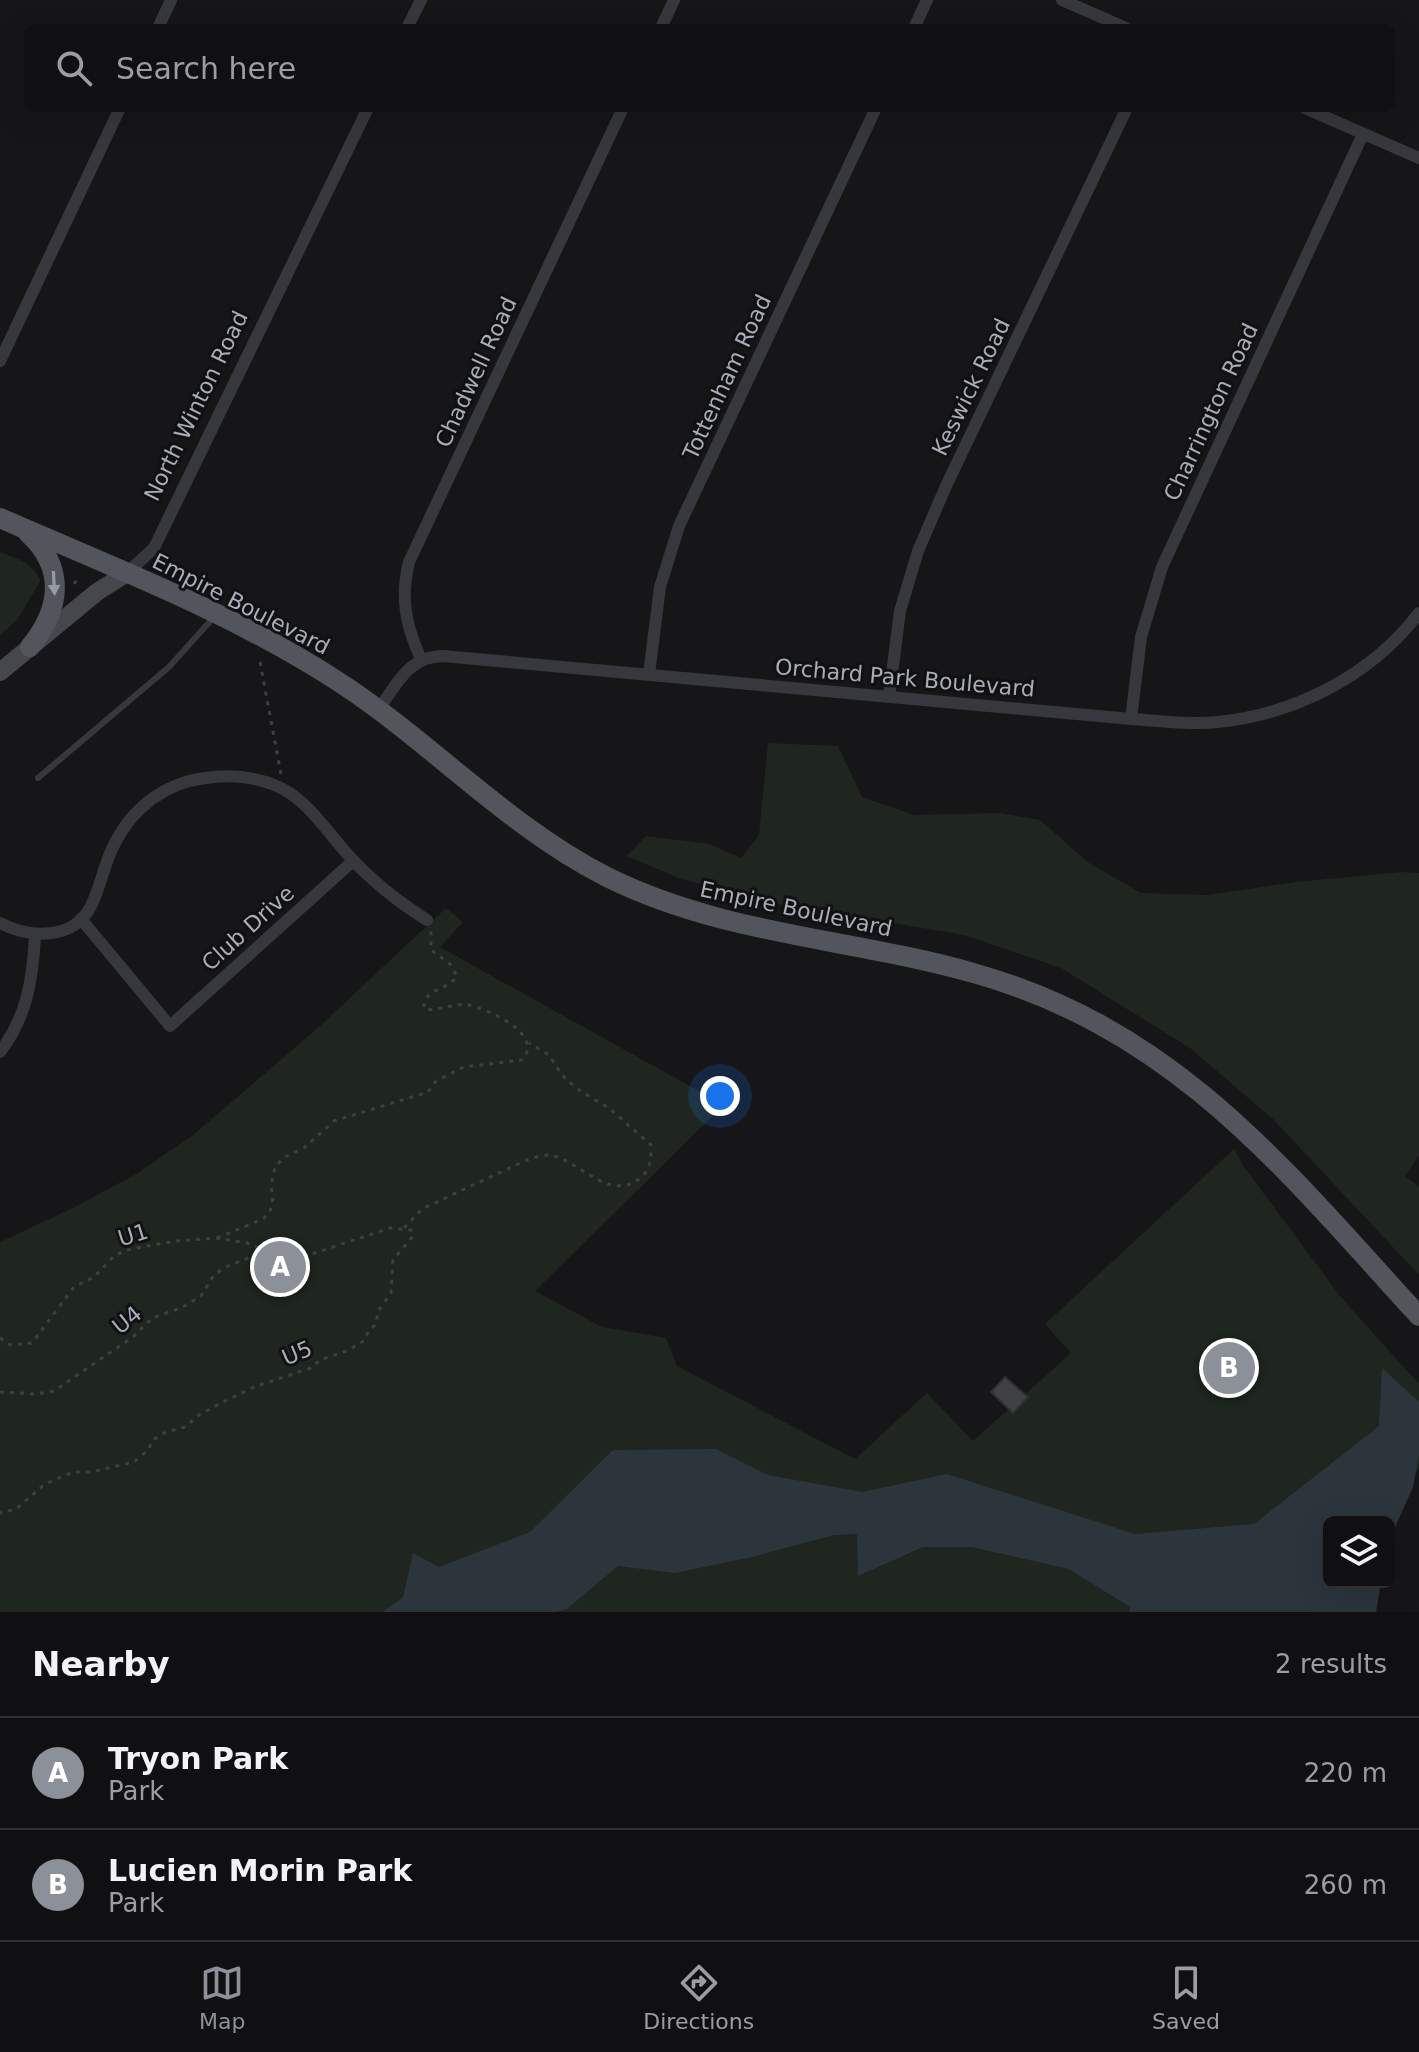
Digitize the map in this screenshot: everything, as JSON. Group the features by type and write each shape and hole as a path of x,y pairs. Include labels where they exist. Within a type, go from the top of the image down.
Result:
{"main road":[{"name":"Empire Boulevard","path":"9,522 217,614 300,658 379,709 539,836 584,864 641,893 743,926 980,974 1052,1001 1121,1036 1186,1079 1243,1127 1419,1316"},
{"path":"9,522 46,553 55,578 51,610 30,647"},
{"name":"North Winton Road","path":"0,672 95,593 127,573"}],"street":[{"path":"160,24 171,0"},
{"path":"409,24 421,0"},
{"path":"663,24 674,0"},
{"path":"916,24 927,0"},
{"path":"1062,0 1117,24"},
{"path":"0,361 118,112"},
{"name":"North Winton Road","path":"127,573 154,548 366,112"},
{"name":"Chadwell Road","path":"421,659 404,609 405,582 413,553 621,112"},
{"name":"Tottenham Road","path":"649,674 660,587 679,526 874,112"},
{"name":"Keswick Road","path":"889,697 906,584 932,517 1125,112"},
{"path":"1314,112 1419,158"},
{"name":"Charrington Road","path":"1131,719 1141,637 1162,567 1363,134"},
{"name":"Orchard Park Boulevard","path":"421,659 443,656 1131,719 1215,722 1277,711 1335,685 1394,641 1419,613"},
{"path":"379,709 407,671 421,659"},
{"path":"0,923 35,935 69,928 91,906 115,841 131,817 148,801 171,787 195,779 224,775 252,779 283,789 304,805 353,861 408,908 427,920"},
{"name":"Club Drive","path":"81,919 170,1026 353,861"},
{"path":"0,1052 24,1010 30,988 35,935"}],"lane":[{"path":"38,778 169,667 217,614"}],"path":[{"path":"74,584 78,578"},
{"path":"66,581 83,588"},
{"path":"260,662 283,789"},
{"path":"266,1251 300,1258 390,1228 404,1228 422,1209 531,1158 549,1155 604,1183 622,1186 634,1183 646,1174 651,1161 651,1145 610,1109 576,1088 562,1075 549,1055 529,1043 520,1031 468,1005 424,1009 429,993 450,986 457,976 450,964 431,950 432,932 427,920"},
{"path":"216,1238 263,1219 270,1212 275,1167 283,1158 304,1148 334,1121 428,1092 436,1081 464,1067 522,1060 528,1053 529,1043"},
{"name":"U5","path":"0,1513 16,1509 45,1484 73,1472 91,1472 134,1462 148,1450 153,1440 166,1432 185,1427 199,1415 254,1387 311,1368 320,1360 349,1350 365,1340 376,1324 378,1311 391,1293 393,1260 412,1240 411,1230 404,1228"},
{"name":"U1","path":"0,1338 10,1345 32,1343 74,1287 94,1277 115,1255 131,1249 216,1238 247,1243 266,1251"},
{"name":"U4","path":"0,1392 36,1394 54,1391 124,1344 152,1318 181,1308 201,1296 212,1278 223,1268 266,1251"}],"shaded area":[{"path":"0,552 29,565 40,581 18,619 0,635"},
{"path":"768,743 838,746 862,797 914,815 1000,813 1040,820 1089,863 1141,893 1208,895 1295,882 1419,873 1419,1155 1405,1176 1419,1187 1419,1275 1274,1120 1190,1048 1061,968 964,935 755,900 679,878 627,856 646,836 709,844 741,858 759,835"},
{"path":"446,908 463,922 440,947 724,1105 535,1291 602,1327 666,1338 677,1366 855,1459 927,1393 973,1441 1071,1353 1045,1324 1234,1149 1340,1296 1419,1384 1419,1469 1370,1516 1323,1516 1323,1531 1271,1612 0,1612 0,1242 136,1174 192,1136 320,1026"},
{"path":"1382,1368 1419,1402 1419,1455 1413,1487 1395,1528 1395,1516 1323,1516 1323,1588 1380,1588 1376,1612 1129,1612 1130,1607 1069,1569 972,1547 923,1547 858,1576 857,1534 834,1535 675,1573 618,1566 567,1609 556,1612 383,1612 403,1597 413,1553 439,1567 530,1532 613,1450 716,1449 768,1475 862,1492 947,1474 1135,1534 1254,1524 1379,1426"}],"building":[{"path":"1005,1377 1028,1397 1013,1413 991,1392"}],"place":[{"name":"Tryon Park","path":"280,1267"},
{"name":"Lucien Morin Park","path":"1229,1368"}]}
